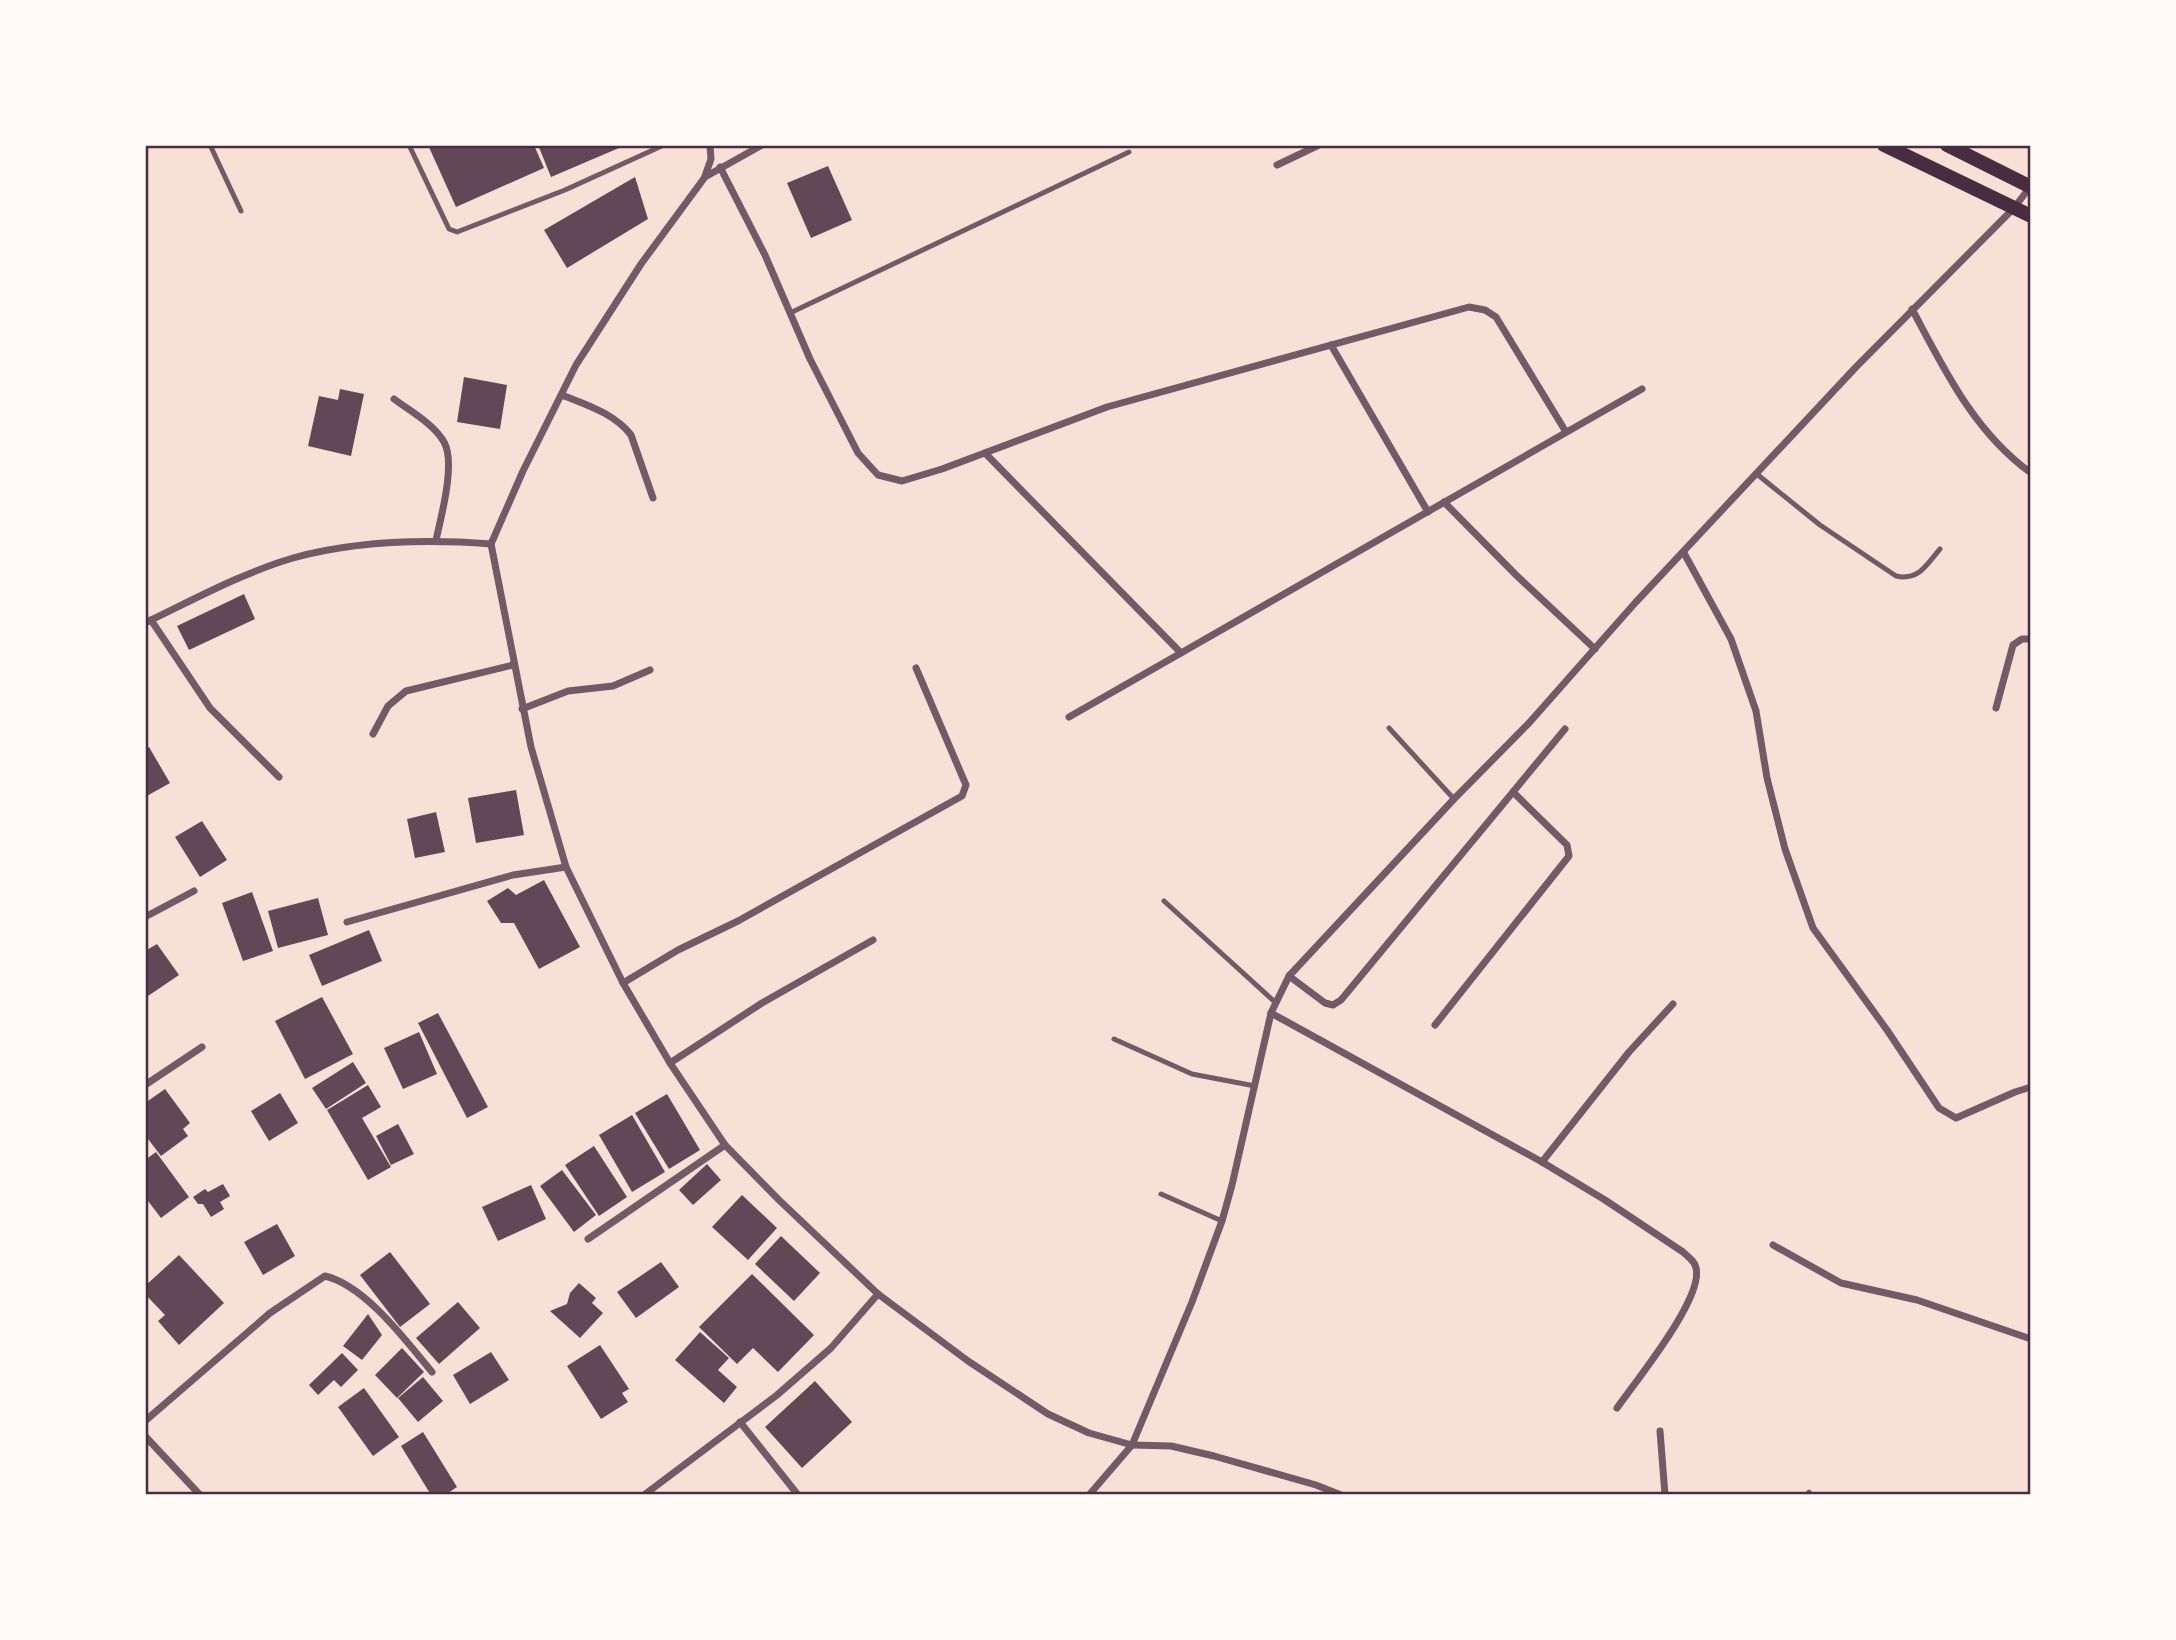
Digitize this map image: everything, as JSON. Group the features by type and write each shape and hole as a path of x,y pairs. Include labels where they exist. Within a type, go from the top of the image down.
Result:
{"main road":[{"path":"1884,145 2031,216"},
{"path":"1947,145 2031,187"}],"street":[{"path":"710,145 711,159 705,177 641,264 576,365 523,471 491,544 522,709 566,867 623,983 670,1063 725,1145 878,1294 968,1361 1048,1414 1089,1433 1132,1445 1171,1446 1214,1456 1341,1495"},
{"path":"705,177 762,145"},
{"path":"1277,165 1320,145"},
{"path":"720,167 765,255 858,453 878,475 902,481 1107,407 1469,307 1485,310 1496,317 1566,432"},
{"path":"1089,1495 1132,1445 1192,1302 1222,1221 1271,1013 1289,976 1454,799 1529,723 1912,309 2014,208 2031,187"},
{"path":"1912,309 1976,420 2000,448 2031,473"},
{"path":"1331,345 1428,512"},
{"path":"1069,717 1642,389"},
{"path":"562,395 599,410 624,426 631,435 653,498"},
{"path":"394,399 429,425 445,443 448,467 446,497 436,540"},
{"path":"985,453 1181,653"},
{"path":"1444,502 1595,649"},
{"path":"279,777 209,708 148,622 250,574 294,558 377,542 436,540 491,544"},
{"path":"1684,553 1731,639 1756,710 1767,778 1785,849 1812,928 1887,1030 1939,1108 1956,1118 2031,1087"},
{"path":"1996,708 2013,645 2022,639 2031,639"},
{"path":"373,734 388,706 406,691 513,665"},
{"path":"623,983 678,950 738,921 962,796 966,785 916,668"},
{"path":"522,709 568,691 613,686 650,670"},
{"path":"1289,976 1325,1003 1333,1005 1341,1000 1565,730"},
{"path":"1435,1026 1569,856 1567,845 1513,792"},
{"path":"346,922 513,875 566,867"},
{"path":"145,917 194,891"},
{"path":"670,1063 762,1003 873,940"},
{"path":"1542,1162 1629,1052 1673,1004"},
{"path":"1271,1013 1542,1162 1605,1200 1694,1262 1697,1271 1696,1286 1678,1322 1616,1408"},
{"path":"145,1085 202,1047"},
{"path":"589,1239 725,1145"},
{"path":"1773,1245 1842,1283 1917,1300 2031,1339"},
{"path":"145,1421 270,1313 325,1276 338,1279 366,1300 398,1331 432,1372"},
{"path":"644,1495 777,1395 831,1348 878,1294"},
{"path":"740,1422 798,1495"},
{"path":"1660,1431 1665,1495"},
{"path":"145,1436 200,1495"}],"lane":[{"path":"210,145 241,211"},
{"path":"409,145 449,229 457,232 565,190 664,145"},
{"path":"790,313 1129,152"},
{"path":"1758,475 1820,525 1896,576 1907,578 1917,574 1940,549"},
{"path":"1390,728 1454,799"},
{"path":"1164,901 1276,1003"},
{"path":"1114,1039 1192,1074 1255,1086"},
{"path":"1161,1194 1222,1221"}],"building":[{"path":"428,145 534,145 544,168 456,207"},
{"path":"538,145 626,145 551,177"},
{"path":"828,166 852,220 811,238 787,183"},
{"path":"635,177 648,219 567,268 544,230"},
{"path":"464,377 507,385 500,429 457,422"},
{"path":"340,389 364,394 351,456 308,446 319,396 338,400"},
{"path":"244,594 255,619 189,650 177,626"},
{"path":"149,747 170,783 145,797 145,749"},
{"path":"516,790 524,835 476,843 468,798"},
{"path":"436,812 445,852 415,858 407,819"},
{"path":"202,821 227,860 200,877 175,837"},
{"path":"544,880 580,947 539,969 514,923 501,923 487,901 508,888 516,895"},
{"path":"252,892 273,951 243,961 222,903"},
{"path":"318,898 328,935 278,948 268,911"},
{"path":"369,930 382,961 322,986 309,955"},
{"path":"157,944 179,975 145,998 145,951"},
{"path":"322,997 353,1054 305,1079 275,1021"},
{"path":"438,1013 488,1107 467,1118 418,1023"},
{"path":"419,1032 437,1074 403,1089 384,1048"},
{"path":"353,1062 366,1083 326,1109 312,1088"},
{"path":"368,1085 381,1107 362,1118 391,1167 368,1180 327,1110"},
{"path":"165,1089 190,1123 183,1129 188,1136 161,1156 145,1135 145,1103"},
{"path":"280,1093 298,1123 269,1141 251,1111"},
{"path":"667,1094 700,1150 669,1169 635,1113"},
{"path":"632,1115 665,1172 632,1192 599,1135"},
{"path":"398,1124 414,1154 391,1165 376,1136"},
{"path":"594,1146 627,1197 599,1216 565,1165"},
{"path":"156,1152 189,1197 161,1218 145,1197 145,1160"},
{"path":"707,1164 721,1180 693,1205 679,1190"},
{"path":"562,1170 596,1215 574,1232 540,1186"},
{"path":"223,1184 230,1196 220,1202 224,1209 211,1217 203,1204 198,1204 193,1197 205,1189 208,1192"},
{"path":"531,1185 546,1219 498,1241 482,1207"},
{"path":"742,1195 777,1228 748,1260 712,1227"},
{"path":"277,1224 295,1256 263,1275 244,1242"},
{"path":"781,1236 820,1273 794,1301 755,1264"},
{"path":"390,1252 430,1304 400,1327 360,1275"},
{"path":"179,1255 224,1303 179,1345 158,1321 165,1315 145,1294 145,1286"},
{"path":"661,1262 679,1287 636,1318 617,1292"},
{"path":"752,1274 814,1335 778,1372 753,1348 737,1364 699,1327"},
{"path":"579,1283 596,1298 592,1303 603,1313 580,1338 550,1311 567,1304 570,1293"},
{"path":"458,1302 480,1328 439,1364 416,1338"},
{"path":"368,1314 382,1335 362,1360 343,1346"},
{"path":"700,1332 729,1358 718,1370 737,1387 724,1403 675,1360"},
{"path":"600,1345 629,1389 622,1393 628,1402 601,1419 567,1366"},
{"path":"402,1348 424,1372 397,1398 375,1375"},
{"path":"491,1352 509,1380 470,1404 453,1375"},
{"path":"342,1353 358,1370 341,1387 334,1380 318,1395 309,1385"},
{"path":"423,1377 443,1401 418,1422 398,1398"},
{"path":"815,1381 852,1422 802,1468 765,1427"},
{"path":"364,1388 399,1437 373,1456 338,1407"},
{"path":"423,1432 457,1487 445,1495 431,1495 401,1446"}]}
